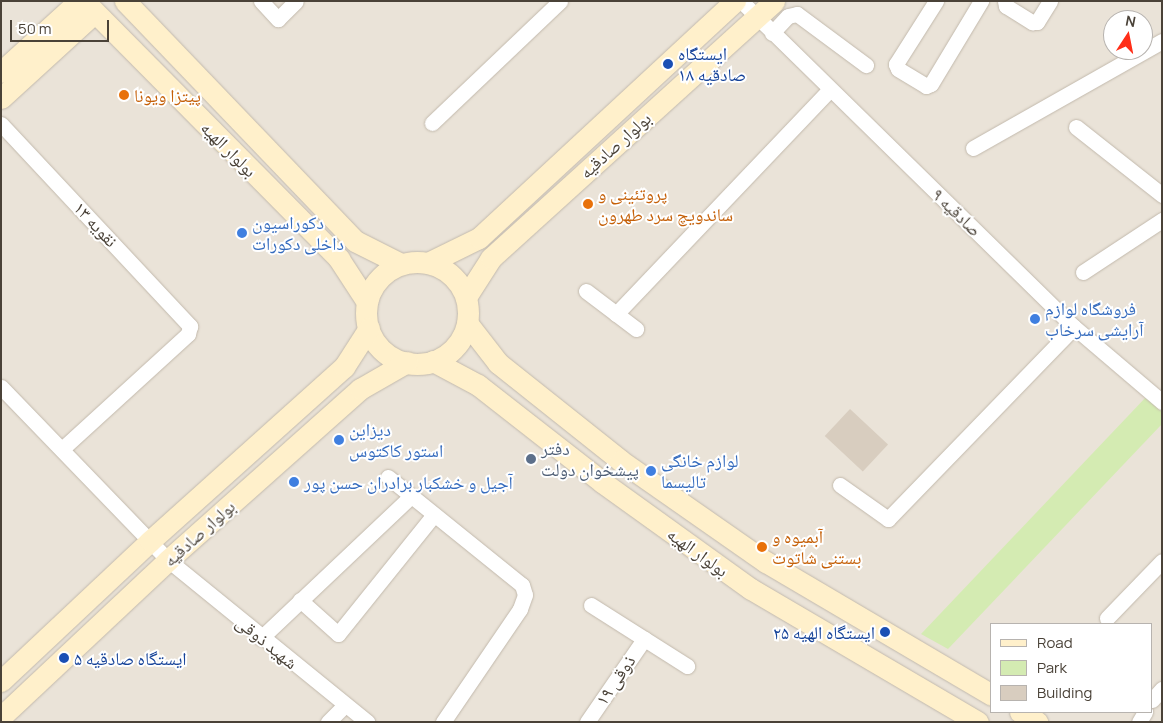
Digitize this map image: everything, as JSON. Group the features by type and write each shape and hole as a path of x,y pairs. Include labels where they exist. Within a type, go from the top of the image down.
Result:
{"main road":[{"name":"بولوار الهیه","path":"125,1 355,241 401,264"},
{"name":"بولوار صادقیه","path":"428,263 478,238 735,1"},
{"name":"بولوار صادقیه","path":"466,297 491,258 774,1"},
{"name":"بولوار الهیه","path":"86,5 339,259 367,302"},
{"path":"1,72 86,5"},
{"path":"1,98 86,5"},
{"path":"428,263 451,275 466,297 467,323 455,346 433,361 407,362 383,350 368,328 367,302 379,278 401,264 428,263"},
{"name":"بولوار الهیه","path":"467,323 498,362 621,460 766,562 990,694"},
{"name":"بولوار صادقیه","path":"1,680 150,541 344,368 368,328"},
{"name":"بولوار الهیه","path":"433,361 478,385 602,482 750,589 978,722"},
{"name":"بولوار صادقیه","path":"1,717 168,560 360,389 407,362"},
{"path":"344,368 355,367 362,371 364,379 360,389"},
{"path":"1022,713 1037,722"}],"street":[{"path":"261,1 278,19 296,1"},
{"path":"432,123 560,1"},
{"name":"صادقیه ۹","path":"741,1 756,19 1074,327 1162,402"},
{"path":"936,1 896,64 898,69 926,86 931,84 981,1"},
{"path":"1004,2 1006,6 1032,22 1037,22 1050,1"},
{"path":"772,33 788,16 797,14 866,65"},
{"path":"973,148 1162,41"},
{"path":"616,314 829,90"},
{"name":"نقویه ۱۳","path":"1,124 190,326 188,334 62,449"},
{"path":"1076,126 1162,195"},
{"path":"1083,272 1161,221"},
{"path":"586,291 636,329"},
{"path":"840,485 888,520 1074,327"},
{"name":"شهید ذوقی","path":"1,387 168,560 261,638 367,722"},
{"path":"388,477 522,585 525,595 520,609 443,722"},
{"path":"261,638 410,496"},
{"path":"300,600 338,634 434,516"},
{"path":"1107,618 1162,561"},
{"path":"591,605 687,666"},
{"name":"ذوقی ۱۹","path":"587,722 644,639"},
{"path":"1153,699 1162,690"},
{"path":"328,722 345,705"}],"shaded area":[{"path":"1,1 1162,1 1162,722 1,722"}],"green space":[{"path":"1147,396 1162,410 1162,424 948,649 921,634"}],"building":[{"path":"850,409 888,444 863,472 825,436"}],"place":[{"name":"ایستگاه صادقیه ۱۸","path":"668,64"},
{"name":"پیتزا ویونا","path":"124,95"},
{"name":"پروتئینی و ساندویچ سرد طهرون","path":"588,204"},
{"name":"دکوراسیون داخلی دکورات","path":"242,233"},
{"name":"فروشگاه لوازم آرایشی سرخاب","path":"1035,319"},
{"name":"دیزاین استور کاکتوس","path":"339,440"},
{"name":"دفتر پیشخوان دولت","path":"531,459"},
{"name":"لوازم خانگی تالیسما","path":"651,471"},
{"name":"آجیل و خشکبار برادران حسن پور","path":"294,482"},
{"name":"آبمیوه و بستنی شاتوت","path":"762,547"},
{"name":"ایستگاه الهیه ۲۵","path":"885,632"},
{"name":"ایستگاه صادقیه ۵","path":"64,658"}]}
